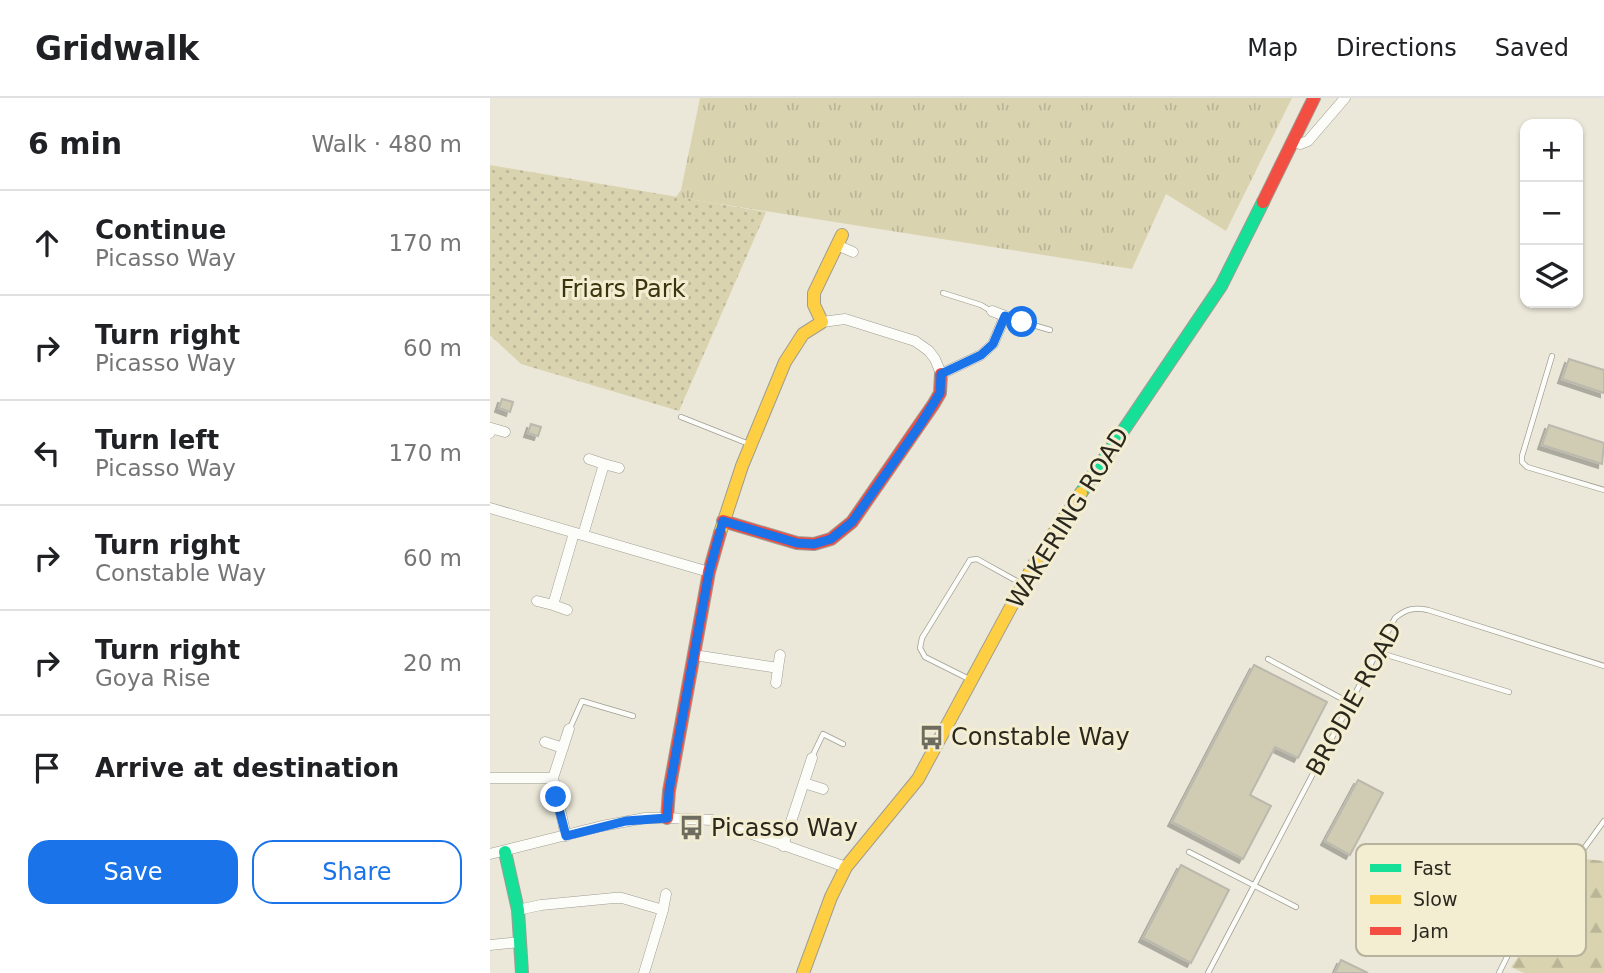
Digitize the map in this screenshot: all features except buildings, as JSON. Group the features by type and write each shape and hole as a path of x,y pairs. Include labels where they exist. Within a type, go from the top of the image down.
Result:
{"street":[{"name":"WAKERING ROAD","path":"803,973 831,897 846,867 918,779 1023,584 1062,519 1221,286 1314,98"},
{"path":"1293,142 1300,144 1308,141 1345,98"},
{"path":"822,321 814,305 814,293 839,240 853,252"},
{"path":"992,311 1022,322"},
{"path":"941,374 981,355 993,344 1005,316"},
{"path":"667,818 669,791 709,572 723,521 750,444 794,345 809,328 822,321 845,318 915,341 936,359 941,374 940,393 852,522 831,539 814,544 797,543 723,521"},
{"path":"490,430 505,432"},
{"path":"589,460 619,468"},
{"path":"553,605 604,464"},
{"path":"490,508 709,572"},
{"path":"537,601 567,610"},
{"path":"694,655 778,668"},
{"path":"776,683 780,655"},
{"path":"566,836 553,778 569,729"},
{"path":"545,742 563,748"},
{"path":"783,846 812,758"},
{"path":"490,778 553,778"},
{"path":"804,783 823,789"},
{"path":"490,854 626,821 667,818 712,820 846,867"},
{"path":"505,852 519,910 522,973"},
{"path":"644,973 667,894"},
{"path":"519,910 541,905 614,898 663,910"},
{"path":"490,945 520,942"}],"lane":[{"path":"943,293 992,311"},
{"path":"1022,322 1050,330"},
{"path":"1552,356 1522,462 1527,467 1604,490"},
{"path":"681,417 750,444"},
{"path":"972,680 925,657 920,648 922,638 970,560 977,559 1023,584"},
{"name":"BRODIE ROAD","path":"1208,973 1395,618 1409,609 1418,608 1604,666"},
{"path":"1377,652 1509,692"},
{"path":"1268,659 1350,703"},
{"path":"569,729 582,701 633,716"},
{"path":"812,758 823,734 843,744"},
{"path":"1586,846 1604,821"},
{"path":"1189,852 1296,906"},
{"path":"1499,973 1508,956"}],"green space":[{"path":"700,98 1292,98 1226,231 1166,194 1132,269 676,197 681,190"},
{"name":"Friars Park","path":"490,165 766,212 679,411 521,364 490,335"},
{"path":"1586,859 1604,861 1604,973 1524,973 1511,967 1519,956 1586,956"}],"traffic: fast":[{"path":"1081,493 1221,286 1263,202"},
{"path":"505,852 518,910 522,973"}],"traffic: slow":[{"path":"720,533 742,466 785,362 803,334 822,322 814,305 814,293 842,235"},
{"path":"803,973 831,897 846,867 918,779 1039,555 1081,493"}],"traffic: jam":[{"path":"1263,202 1314,98"},
{"path":"723,521 797,543 814,544 831,539 852,522 933,405 940,393 941,374"},
{"path":"667,818 669,791 709,572 720,533"}],"place":[{"name":"Constable Way","path":"931,737"},
{"name":"Picasso Way","path":"691,828"}],"route":[{"path":"556,797 566,836 626,821 667,818 669,791 709,572 723,521 797,543 814,544 831,539 842,532 852,522 933,405 940,393 941,374 981,355 993,344 1005,316 1022,322"}]}
